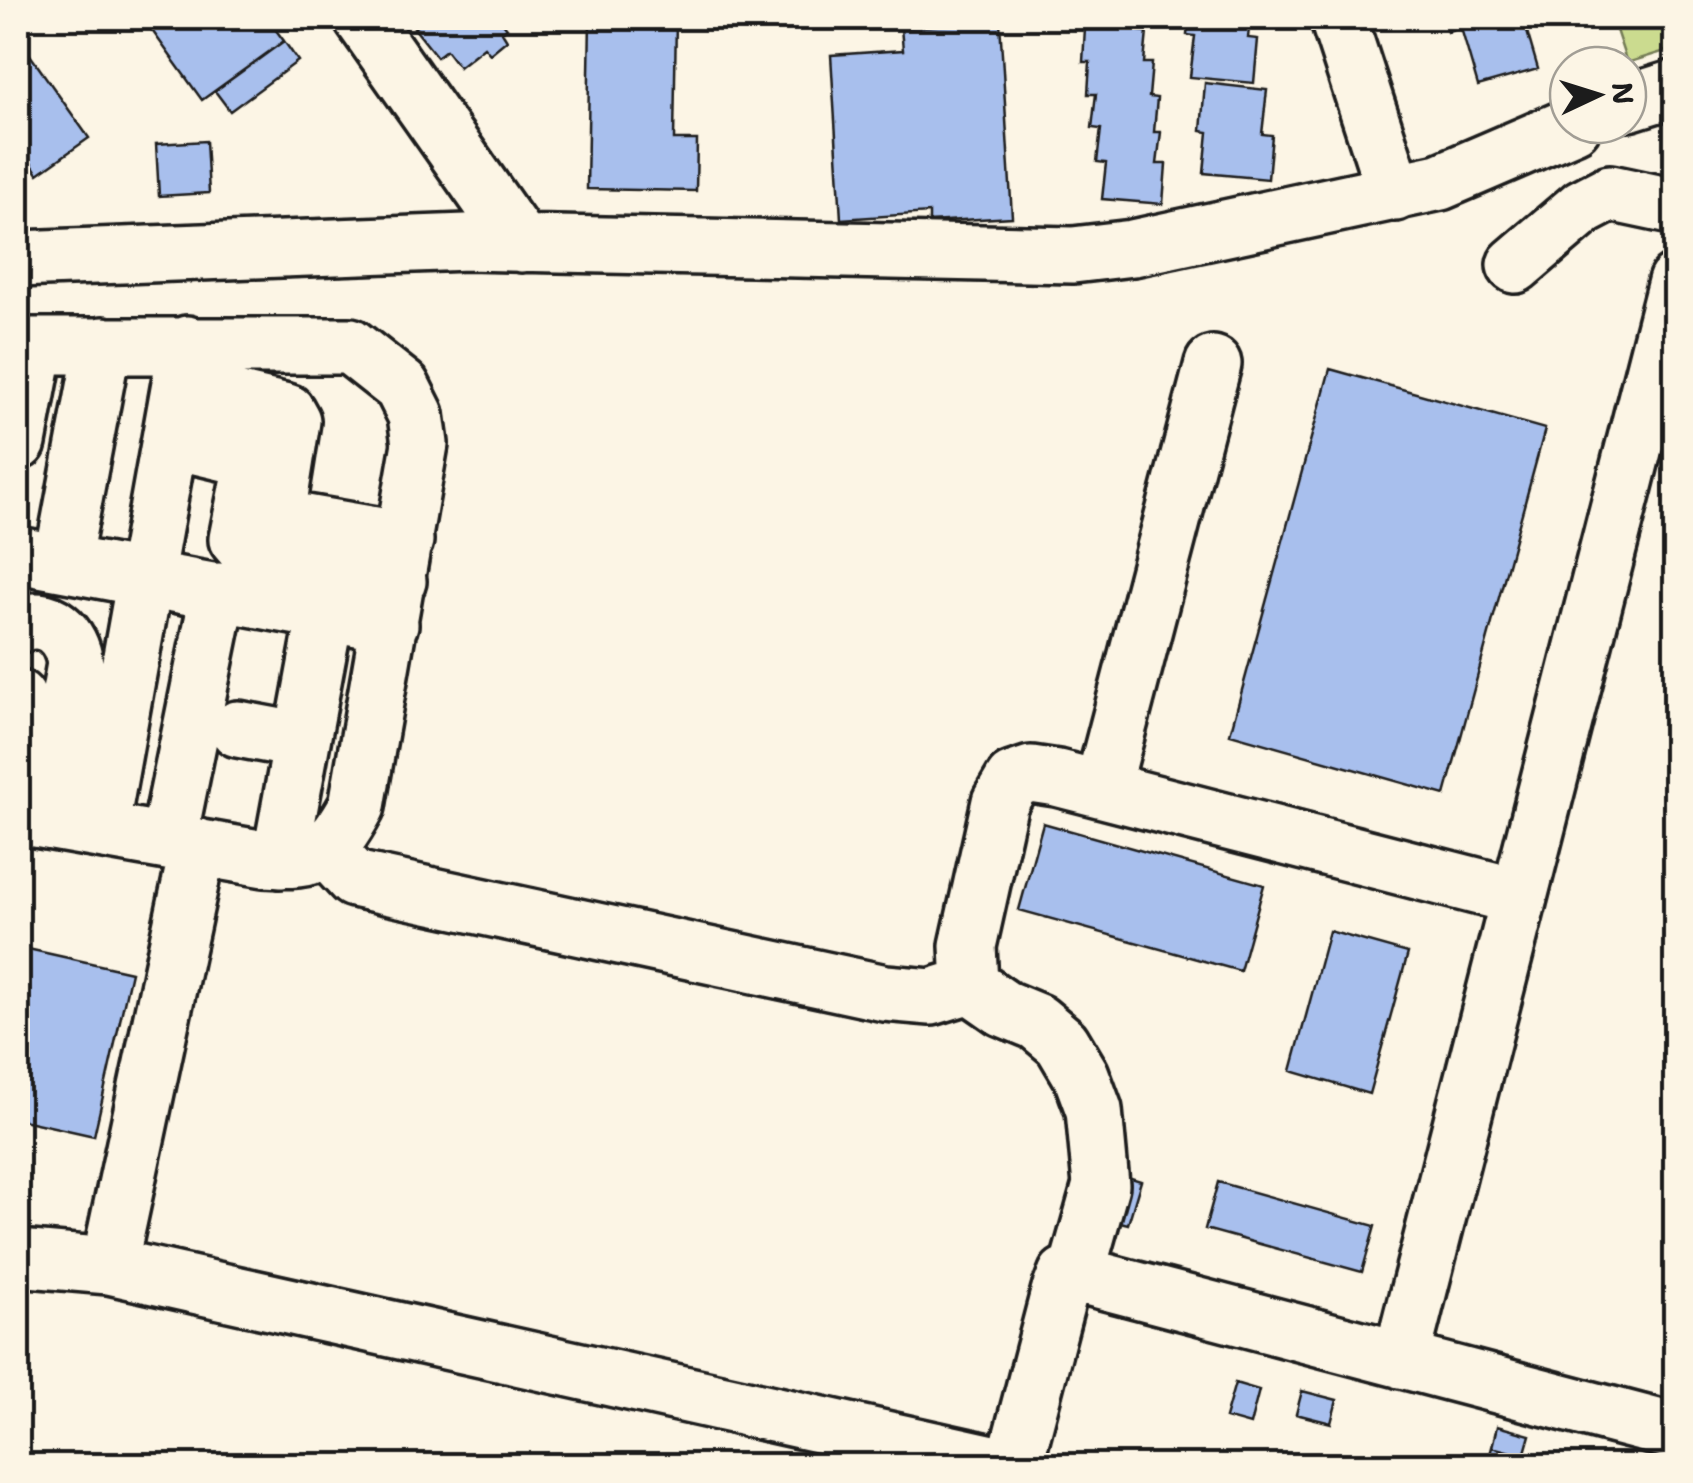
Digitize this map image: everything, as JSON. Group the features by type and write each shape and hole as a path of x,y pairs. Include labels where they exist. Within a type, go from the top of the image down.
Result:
{"street":[{"path":"362,18 521,244"},
{"path":"1338,18 1395,192"},
{"path":"1648,97 1676,88"},
{"path":"18,259 467,242 1073,256 1133,248 1440,182 1548,136"},
{"path":"1515,265 1583,207 1610,194 1676,207"},
{"path":"1401,1360 1676,282"},
{"path":"103,345 102,464 40,559 326,612 398,582"},
{"path":"20,419 27,346 103,345 183,365 287,412 292,421 279,502 282,514 398,582"},
{"path":"183,365 350,346 402,387 416,414 420,444 357,806 304,855"},
{"path":"1102,790 1213,364"},
{"path":"100,830 183,365"},
{"path":"171,440 246,458 251,469 237,539 243,546 398,582"},
{"path":"109,1266 183,844 218,591"},
{"path":"304,855 302,741 326,612"},
{"path":"18,625 41,622 56,627 73,649 75,664 32,818 183,844 304,855 354,880 885,993 931,997 970,985"},
{"path":"18,698 26,722 26,743 18,762"},
{"path":"238,729 302,741"},
{"path":"970,985 968,946 1000,802 1013,780 1031,774 1519,897"},
{"path":"970,985 1003,1008 1037,1022 1062,1043 1082,1076 1094,1110 1101,1184 1076,1274"},
{"path":"18,1258 109,1266 1006,1466"},
{"path":"1014,1466 1058,1294 1066,1275 1076,1274 1676,1432"}],"green space":[{"path":"1612,18 1675,18 1675,48 1648,56 1648,45 1621,45"}],"building":[{"path":"143,18 267,18 284,41 202,100"},
{"path":"427,18 499,18 507,28 502,32 507,40 490,54 484,47 459,67 446,50 437,57 414,28"},
{"path":"590,18 676,18 674,140 697,140 696,191 587,189"},
{"path":"1080,18 1140,18 1138,31 1147,32 1144,63 1152,63 1149,97 1157,98 1154,132 1161,132 1157,164 1166,164 1163,204 1102,199 1106,163 1097,162 1101,129 1092,128 1096,94 1088,94 1090,62 1083,62 1085,28 1079,27"},
{"path":"1189,18 1250,18 1248,38 1258,39 1254,83 1190,77 1195,36 1187,35"},
{"path":"1444,18 1523,18 1538,69 1478,86 1461,28 1448,32"},
{"path":"1000,22 1012,217 929,222 929,213 841,219 831,55 903,50 901,28"},
{"path":"18,38 89,138 38,174 28,158 18,165"},
{"path":"284,41 298,61 230,111 215,91"},
{"path":"1205,83 1267,90 1262,134 1272,135 1268,179 1204,173 1208,132 1201,131"},
{"path":"206,141 209,193 159,196 156,144"},
{"path":"1330,369 1545,429 1445,795 1230,734"},
{"path":"1043,823 1264,885 1240,971 1019,910"},
{"path":"1329,931 1408,953 1369,1094 1291,1071"},
{"path":"28,949 131,972 94,1136 18,1119 18,994"},
{"path":"1118,1174 1141,1181 1128,1224 1105,1218"},
{"path":"1218,1182 1375,1226 1362,1272 1205,1229"},
{"path":"1235,1383 1259,1390 1250,1425 1225,1418"},
{"path":"1302,1391 1337,1400 1331,1423 1296,1414"},
{"path":"1497,1426 1530,1435 1524,1456 1492,1447"},
{"path":"1492,1447 1552,1463 1487,1466"}]}
